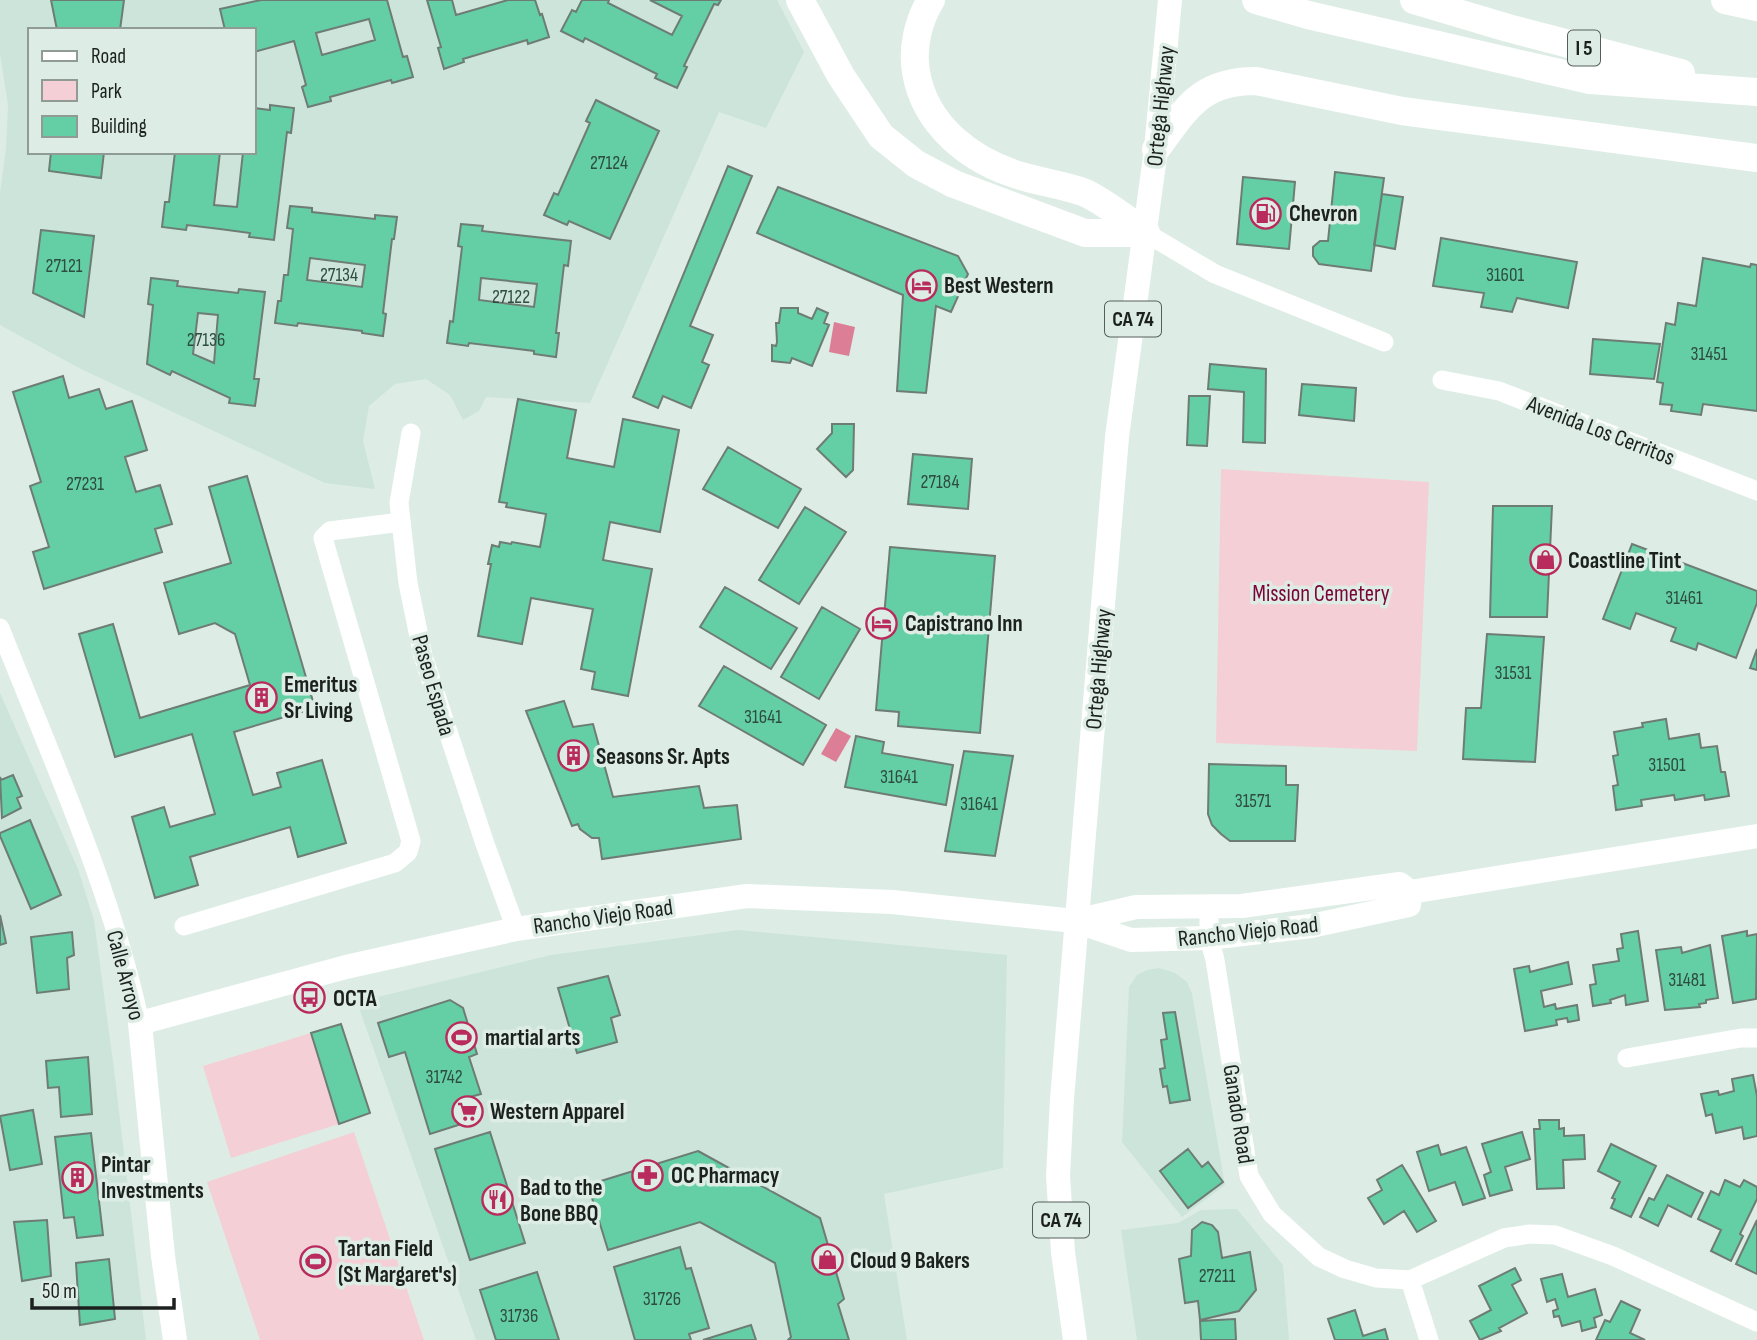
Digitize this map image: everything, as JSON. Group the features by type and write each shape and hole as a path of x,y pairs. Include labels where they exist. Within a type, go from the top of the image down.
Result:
{"highway":[{"path":"800,0 841,76 881,136 916,164 954,184 1086,233 1146,233"},
{"path":"931,0 918,30 914,59 918,83 927,106 955,143 1018,175 1086,193 1146,233"},
{"path":"1256,0 1321,18 1590,80 1757,90"},
{"name":"I 5","path":"1414,0 1587,49 1757,90"},
{"path":"1725,0 1757,7"},
{"path":"1156,149 1190,104 1216,86 1237,81 1256,81 1402,111 1757,158"}],"main road":[{"name":"Ortega Highway","path":"1074,1340 1063,1252 1058,1176 1075,921 1118,437 1156,149 1170,0"},
{"name":"Rancho Viejo Road","path":"1075,921 1136,907 1242,906 1399,884 1410,892 1757,836"},
{"name":"Rancho Viejo Road","path":"140,1023 346,967 516,929 747,895 892,902 1075,921 1131,940 1209,938 1311,926 1409,905 1410,892"},
{"name":"Calle Arroyo","path":"140,1023 174,1340"}],"street":[{"path":"1146,233 1225,278 1384,342"},
{"name":"Avenida Los Cerritos","path":"1442,380 1499,391 1757,491"},
{"name":"Paseo Espada","path":"411,433 399,503 408,583 423,656 516,929"},
{"path":"184,926 395,863 408,852 411,841 323,538 330,531 401,522"},
{"name":"Calle Arroyo","path":"0,628 103,894 132,983 140,1023"},
{"name":"Ganado Road","path":"1209,907 1209,938 1215,960 1249,1176 1272,1214 1319,1257 1345,1269 1376,1278 1410,1280 1504,1238 1531,1234 1555,1235 1613,1256 1757,1322"},
{"path":"1627,1058 1741,1038 1757,1038"},
{"path":"1410,1280 1429,1340"}],"shaded area":[{"path":"0,0 777,0 804,52 766,128 719,112 590,403 486,397 479,411 463,420 450,395 426,379 395,384 369,406 363,441 375,489 325,483 81,369 0,325 0,193 8,105 0,54"},
{"path":"834,322 855,327 849,356 829,352"},
{"path":"0,693 78,869 94,920 146,1340 0,1340"},
{"path":"836,728 851,736 836,762 821,754"},
{"path":"738,930 1007,955 1003,1168 884,1194 907,1340 476,1340 357,1002 551,955"},
{"path":"1159,968 1175,973 1187,982 1192,994 1225,1185 1182,1217 1122,1142 1129,987 1137,975"},
{"path":"1237,1209 1283,1265 1289,1340 1137,1340 1121,1230 1178,1223 1201,1210"}],"green space":[{"name":"Mission Cemetery","path":"1221,469 1429,482 1417,751 1216,743"},
{"path":"311,1033 339,1124 231,1158 203,1066"},
{"name":"Tartan Field (St Margaret's)","path":"354,1132 424,1340 260,1340 207,1182"}],"building":[{"path":"51,0 124,0 120,28 57,28"},
{"path":"261,0 387,0 403,57 407,56 413,77 392,83 391,80 330,97 331,101 308,107 302,87 306,85 294,41 256,51 256,28 225,28 220,9","holes":["369,19 375,40 322,55 316,33"]},
{"path":"427,0 452,0 456,15 508,0 535,0 549,37 528,44 527,40 463,59 464,62 444,69 438,48 441,47"},
{"path":"582,0 609,0 608,3 672,35 682,16 650,0 721,0 718,5 714,4 684,66 687,67 677,88 655,78 657,74 585,38 583,42 561,31 572,10 576,12"},
{"path":"596,100 659,131 610,239 569,221 567,225 544,215 554,193 558,195 590,123 586,121"},
{"path":"270,105 294,108 291,133 287,132 274,240 249,237 250,233 187,225 186,230 162,227 165,202 169,202 175,154 220,154 214,205 237,207 243,154 256,154 256,108 270,110"},
{"path":"51,154 104,154 101,178 49,171"},
{"path":"728,166 752,176 690,326 713,335 702,362 709,365 691,408 663,396 658,408 633,397"},
{"path":"1335,172 1384,178 1371,271 1319,264 1313,256 1313,247 1320,241 1328,241"},
{"name":"Chevron","path":"1243,177 1295,182 1289,249 1237,244"},
{"name":"Best Western","path":"778,187 958,256 968,274 951,312 936,306 926,393 897,391 903,295 757,233"},
{"path":"1382,194 1403,197 1395,249 1374,245"},
{"path":"290,206 312,208 312,212 375,219 375,215 397,217 383,313 386,314 383,336 298,323 297,326 275,323 284,275 288,275 293,229 287,228","holes":["310,258 365,265 362,287 307,280"]},
{"path":"461,224 483,226 482,231 571,241 568,266 564,265 556,357 534,354 534,351 447,343 450,321 453,322 462,247 458,246","holes":["481,278 537,284 534,307 479,300"]},
{"path":"41,230 94,236 84,317 33,293"},
{"path":"1441,238 1577,262 1568,308 1517,298 1512,312 1481,307 1484,293 1433,286"},
{"path":"1703,258 1750,267 1751,264 1757,265 1757,411 1703,404 1701,415 1671,411 1672,405 1660,404 1663,383 1657,382 1666,323 1675,325 1678,303 1696,306"},
{"path":"151,278 178,281 177,286 238,293 239,289 265,292 254,379 259,379 255,406 229,403 230,398 172,371 170,375 147,364 153,305 148,304","holes":["198,313 218,315 214,363 193,354"]},
{"path":"781,308 798,308 798,313 812,319 817,308 828,313 824,323 829,325 812,366 792,358 790,363 772,361 772,345 776,346 777,342 776,323 779,323"},
{"path":"1593,339 1660,344 1654,379 1590,374"},
{"path":"1210,364 1266,369 1265,443 1243,442 1244,392 1208,389"},
{"path":"63,376 69,398 99,389 106,409 132,401 147,450 125,457 136,492 160,485 172,524 155,529 162,552 44,589 33,552 49,547 30,486 41,482 13,392"},
{"path":"1302,384 1356,388 1354,421 1299,415"},
{"path":"1189,396 1210,396 1207,446 1187,445"},
{"path":"518,399 576,410 567,458 614,467 623,419 679,430 660,532 610,522 603,560 652,569 628,696 592,689 595,672 581,669 593,609 531,598 522,644 478,636 492,545 499,547 500,542 512,542 540,547 544,526 546,514 506,507 507,503 499,502"},
{"path":"832,424 854,424 853,470 846,477 817,449 832,433"},
{"path":"728,447 801,489 778,528 703,489"},
{"path":"913,454 972,459 968,509 908,504"},
{"name":"Emeritus Sr Living","path":"247,476 315,708 234,732 253,795 281,787 277,773 322,760 346,843 298,857 290,827 190,857 198,885 155,898 132,817 164,807 170,827 215,814 192,734 115,757 79,634 113,624 140,718 250,685 235,634 215,623 179,634 164,583 231,563 209,487"},
{"path":"1493,506 1552,506 1547,617 1490,617"},
{"path":"805,507 846,532 799,604 759,580"},
{"path":"1632,544 1757,591 1757,603 1736,658 1698,643 1696,650 1671,641 1676,628 1636,613 1630,629 1603,619"},
{"name":"Capistrano Inn","path":"890,547 995,556 980,733 898,726 899,712 876,710"},
{"path":"725,587 797,628 771,669 700,627"},
{"path":"822,607 860,629 819,699 781,677"},
{"path":"1487,634 1544,637 1535,762 1463,759 1466,708 1481,708"},
{"path":"1757,649 1757,670 1750,668"},
{"path":"724,666 826,725 803,765 699,706"},
{"name":"Seasons Sr. Apts","path":"564,701 573,727 593,724 613,797 699,786 704,808 737,805 741,839 602,859 599,838 592,838 580,829 578,824 572,826 526,711"},
{"path":"1666,719 1669,739 1699,734 1701,748 1717,746 1721,772 1725,772 1729,796 1705,800 1704,795 1675,800 1674,795 1641,800 1642,806 1616,810 1613,786 1618,785 1613,756 1618,755 1614,732 1643,727 1642,723"},
{"path":"856,736 884,742 882,753 953,765 946,805 845,787"},
{"path":"964,751 1013,756 995,856 945,851"},
{"path":"1209,764 1286,766 1286,785 1298,785 1295,841 1230,841 1221,834 1212,825 1208,814"},
{"path":"13,775 22,796 17,798 21,808 2,818 0,777 1,780"},
{"path":"30,820 61,895 31,909 0,836 0,833"},
{"path":"0,915 6,943 0,945"},
{"path":"1638,931 1648,1001 1626,1005 1625,995 1610,1000 1611,1003 1593,1006 1590,985 1596,984 1593,965 1619,961 1617,949 1623,948 1621,934"},
{"path":"1747,931 1747,936 1757,934 1756,999 1733,1003 1722,936"},
{"path":"72,932 74,955 67,958 69,989 37,993 31,937"},
{"path":"1710,945 1718,998 1706,1000 1706,1003 1699,1004 1700,1007 1665,1010 1656,950 1681,947 1682,953"},
{"path":"1568,962 1572,984 1541,991 1544,1007 1555,1004 1556,1009 1577,1005 1579,1020 1556,1020 1557,1025 1525,1031 1514,969 1529,966 1530,972"},
{"path":"608,976 620,1015 611,1018 617,1042 577,1053 558,988"},
{"path":"450,1000 463,1008 477,1054 469,1057 481,1094 470,1097 477,1119 430,1134 405,1052 389,1057 378,1023"},
{"path":"1175,1012 1190,1100 1170,1103 1167,1086 1163,1087 1160,1069 1165,1068 1161,1040 1167,1039 1163,1013"},
{"path":"341,1024 370,1113 339,1124 311,1033"},
{"path":"88,1057 92,1114 61,1117 59,1087 48,1088 46,1061"},
{"path":"1753,1075 1757,1096 1757,1136 1744,1139 1742,1127 1716,1133 1712,1114 1706,1116 1701,1094 1718,1091 1719,1095 1734,1091 1732,1079"},
{"path":"33,1110 42,1164 10,1170 0,1116"},
{"path":"1539,1120 1559,1120 1559,1129 1564,1128 1564,1136 1584,1135 1585,1159 1563,1160 1564,1188 1537,1189 1534,1129 1540,1129"},
{"path":"490,1132 525,1243 470,1260 435,1149"},
{"path":"1522,1132 1530,1159 1505,1167 1512,1190 1490,1196 1484,1175 1491,1172 1482,1144"},
{"name":"Pintar Investments","path":"91,1133 103,1235 77,1238 74,1217 64,1218 55,1137"},
{"path":"1611,1144 1656,1166 1631,1217 1611,1208 1615,1199 1612,1198 1620,1182 1598,1171"},
{"path":"1438,1145 1441,1155 1466,1147 1485,1198 1463,1205 1455,1182 1429,1191 1417,1152"},
{"path":"1188,1149 1202,1167 1208,1162 1223,1182 1188,1208 1160,1171"},
{"path":"698,1151 820,1218 844,1299 838,1304 849,1340 788,1340 791,1337 775,1263 700,1222 608,1250 588,1185"},
{"path":"1402,1165 1436,1221 1417,1232 1404,1211 1384,1224 1368,1198 1382,1190 1377,1180"},
{"path":"1667,1175 1703,1193 1691,1217 1668,1205 1658,1226 1640,1217 1649,1198 1654,1200"},
{"path":"1725,1180 1740,1187 1744,1180 1757,1187 1757,1199 1740,1234 1743,1236 1731,1261 1711,1251 1721,1230 1698,1219 1711,1191 1719,1195"},
{"path":"47,1220 51,1276 22,1281 14,1222"},
{"path":"1757,1220 1757,1274 1736,1264"},
{"path":"1202,1222 1212,1225 1218,1232 1222,1258 1250,1252 1256,1290 1239,1311 1200,1320 1198,1301 1185,1303 1179,1259 1191,1256 1192,1230"},
{"path":"680,1247 686,1269 691,1268 709,1328 689,1334 691,1340 635,1340 614,1267"},
{"path":"109,1259 115,1319 80,1325 76,1263"},
{"path":"1515,1268 1521,1280 1512,1285 1527,1313 1499,1328 1501,1331 1480,1340 1470,1321 1491,1310 1479,1286"},
{"path":"537,1272 559,1340 496,1340 480,1290"},
{"path":"1562,1274 1568,1297 1595,1289 1602,1315 1594,1318 1596,1327 1582,1331 1580,1321 1562,1326 1559,1316 1554,1317 1553,1311 1558,1309 1555,1299 1547,1302 1541,1279"},
{"path":"1621,1301 1640,1310 1630,1333 1645,1340 1596,1340 1605,1320 1610,1322"},
{"path":"1355,1310 1363,1336 1385,1329 1388,1340 1335,1340 1328,1319"},
{"path":"1235,1319 1236,1340 1201,1340 1200,1321"},
{"path":"751,1325 756,1340 703,1340"}],"place":[{"name":"Chevron","path":"1266,213"},
{"name":"Best Western","path":"921,285"},
{"name":"Coastline Tint","path":"1545,560"},
{"name":"Capistrano Inn","path":"882,623"},
{"name":"Emeritus Sr Living","path":"261,697"},
{"name":"Seasons Sr. Apts","path":"573,756"},
{"name":"OCTA","path":"310,998"},
{"name":"martial arts","path":"462,1037"},
{"name":"Western Apparel","path":"467,1111"},
{"name":"OC Pharmacy","path":"648,1175"},
{"name":"Pintar Investments","path":"78,1177"},
{"name":"Bad to the Bone BBQ","path":"497,1200"},
{"name":"Cloud 9 Bakers","path":"827,1260"},
{"name":"Tartan Field (St Margaret's)","path":"315,1261"}]}
